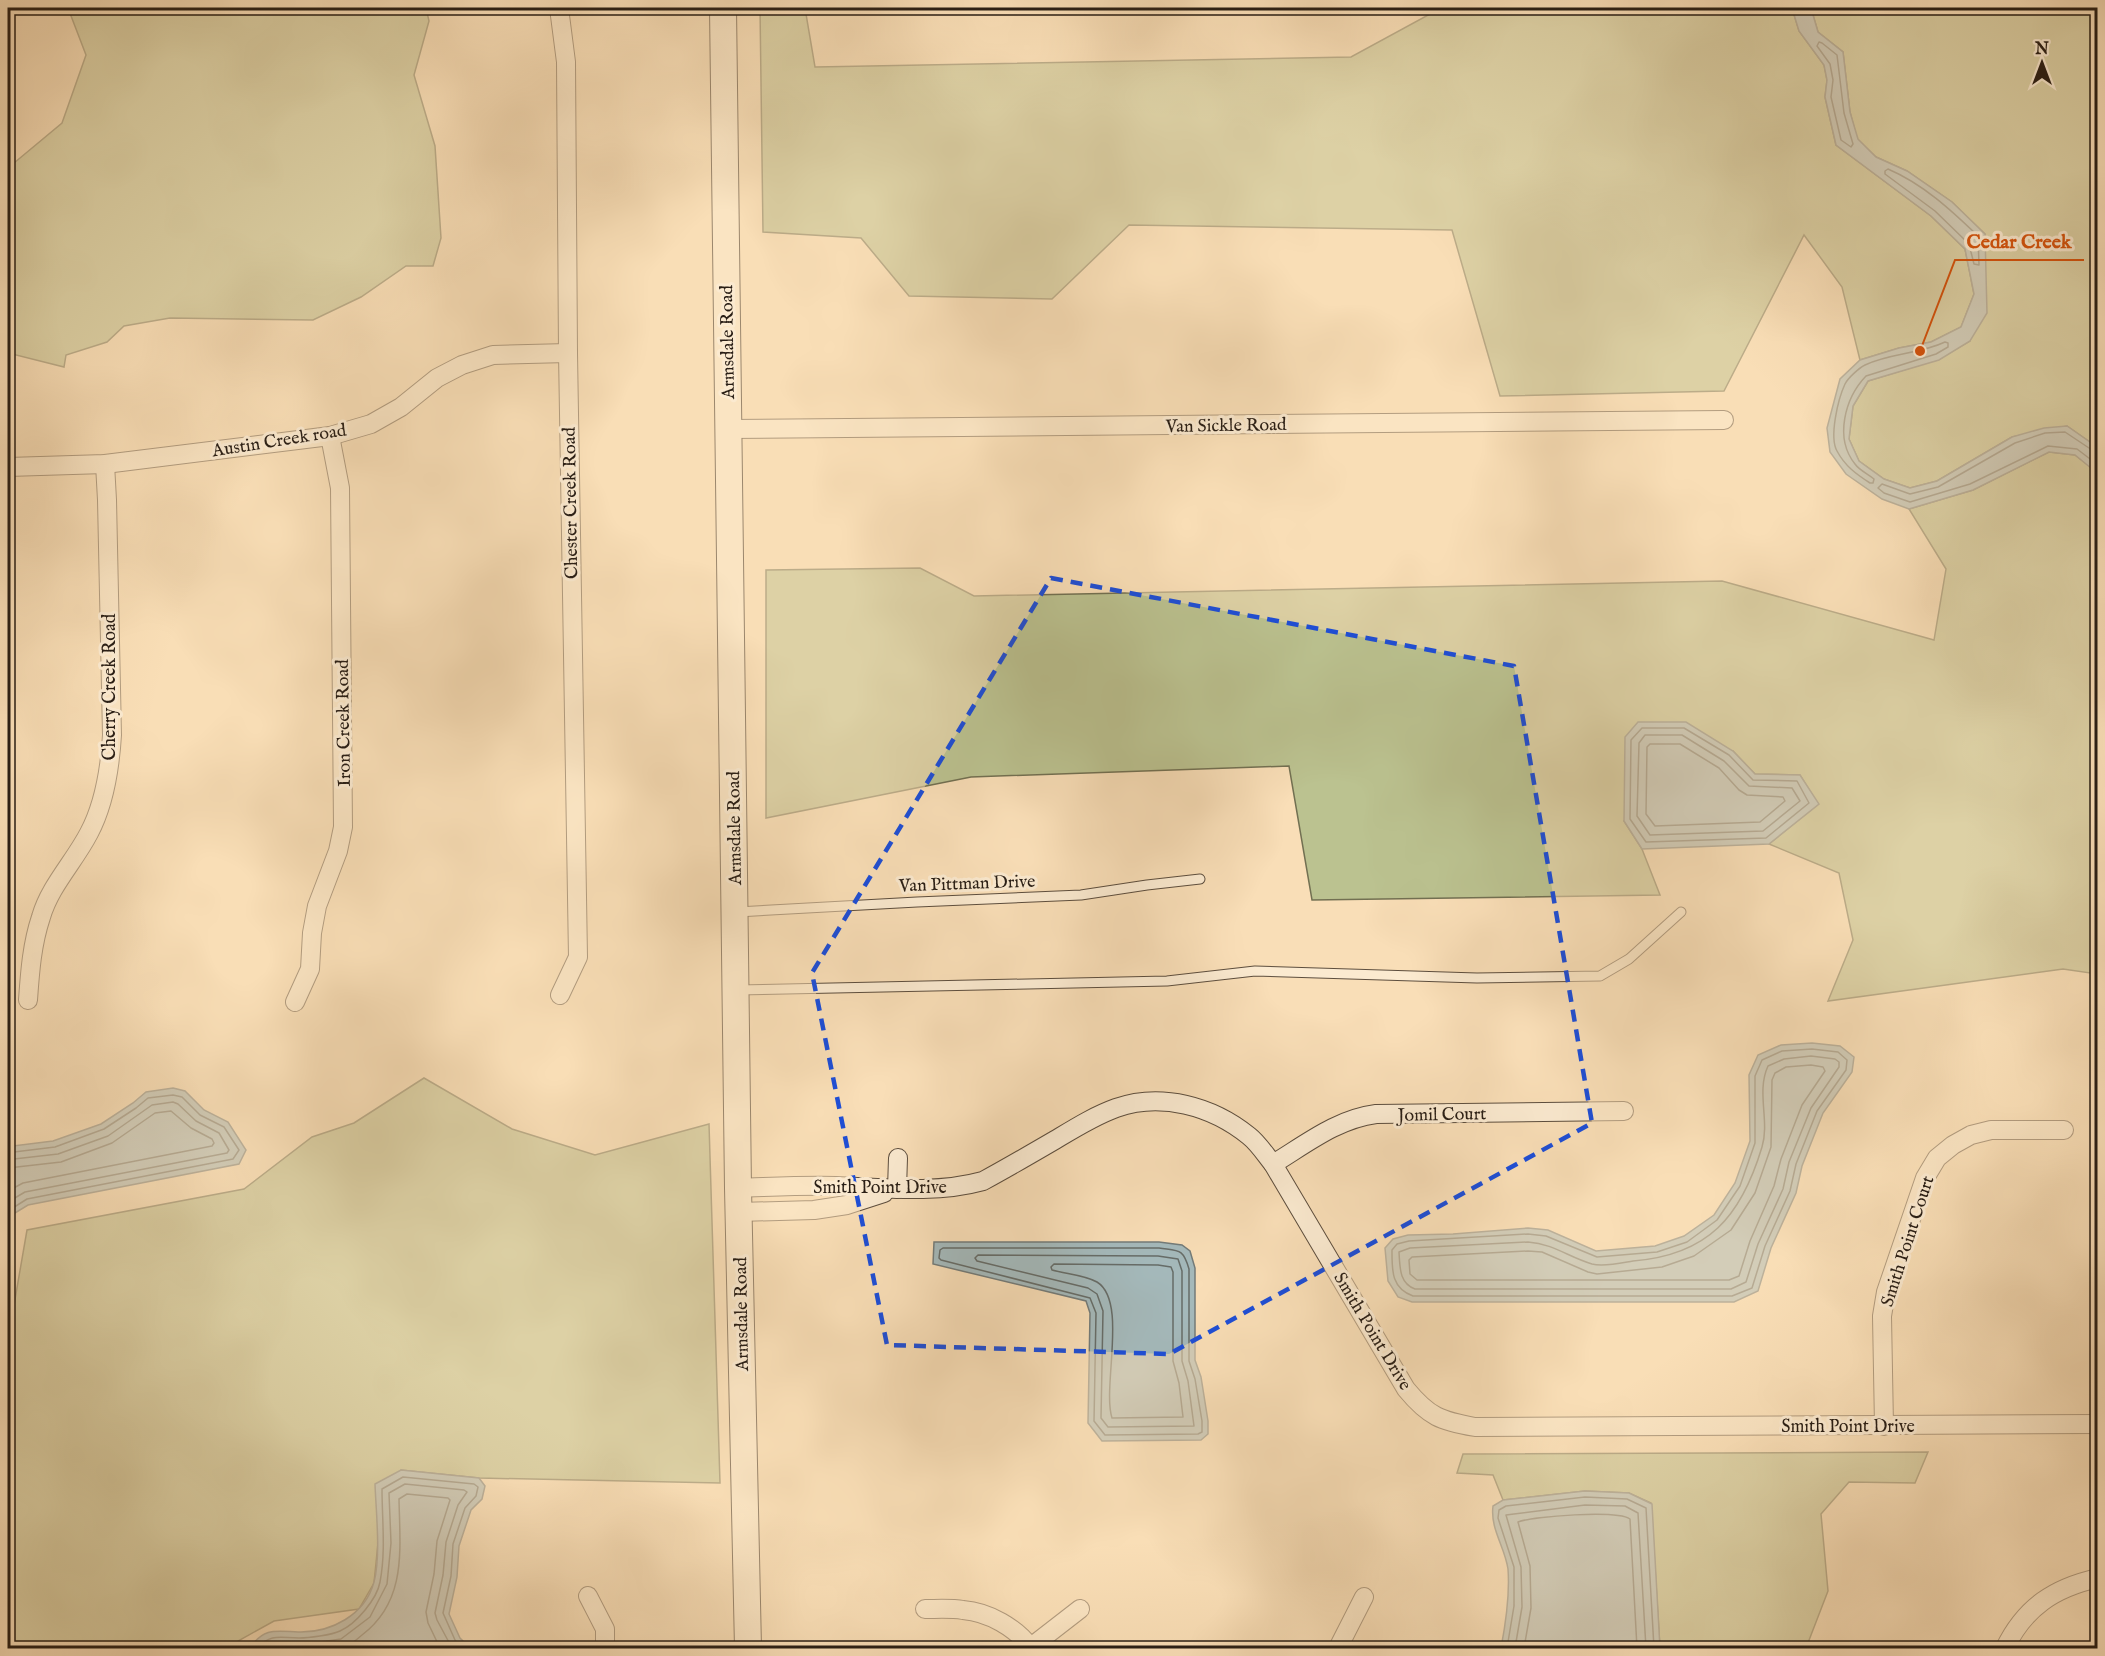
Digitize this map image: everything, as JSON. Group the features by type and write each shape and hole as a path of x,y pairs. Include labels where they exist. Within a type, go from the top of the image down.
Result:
{"street":[{"name":"Chester Creek Road","path":"559,8 566,62 568,353 578,957 560,995"},
{"name":"Armsdale Road","path":"723,8 739,1200 748,1648"},
{"name":"Austin Creek road","path":"8,467 105,464 330,436 371,424 401,407 437,378 462,364 493,356 568,353"},
{"name":"Van Sickle Road","path":"729,429 1724,420"},
{"name":"Iron Creek Road","path":"295,1002 310,969 312,933 318,906 338,851 343,827 340,488 330,436"},
{"name":"Cherry Creek Road","path":"28,999 31,955 41,915 59,880 90,832 104,796 110,766 112,735 105,464"},
{"name":"Smith Point Drive","path":"739,1200 814,1210 847,1205 897,1190 963,1187 983,1181 1096,1116 1139,1102 1162,1102 1207,1110 1230,1122 1251,1137 1273,1164 1406,1389 1420,1406 1445,1422 1475,1427 2097,1424"},
{"name":"Jomil Court","path":"1273,1164 1342,1122 1359,1116 1624,1112"},
{"name":"Smith Point Court","path":"1884,1426 1882,1316 1886,1292 1925,1178 1937,1158 1953,1144 1992,1130 2064,1130"},
{"path":"897,1190 898,1158"},
{"path":"2005,1648 2013,1632 2029,1612 2049,1596 2074,1583 2097,1578"},
{"path":"588,1596 605,1629 605,1648"},
{"path":"1338,1648 1364,1597"},
{"path":"925,1609 964,1610 992,1618 1015,1631 1031,1648 1080,1609"}],"lane":[{"name":"Van Pittman Drive","path":"735,912 1081,895 1200,879"},
{"path":"736,990 1167,981 1255,970 1477,978 1600,976 1629,959 1681,912"}],"highlighted area":[{"path":"1051,578 1514,666 1592,1123 1169,1354 887,1345 812,973"}],"green space":[{"path":"68,8 426,8 429,21 414,75 435,146 441,238 433,266 406,266 361,297 313,320 170,318 124,326 107,342 66,355 64,367 8,353 8,168 62,123 86,55"},
{"path":"760,8 805,8 815,67 1351,57 1441,8 1792,8 1799,31 1824,65 1827,80 1825,97 1836,145 1931,216 1965,249 1974,294 1961,327 1931,342 1899,348 1860,360 1842,287 1804,235 1724,391 1500,396 1452,230 1129,225 1052,299 909,296 861,238 763,232"},
{"path":"1811,8 2097,8 2097,447 2067,426 2012,437 1937,481 1910,488 1884,479 1859,461 1849,439 1853,406 1868,381 1939,359 1970,341 1985,234 1952,202 1907,171 1876,157 1857,139 1850,112 1843,52 1818,32"},
{"path":"2049,452 2075,455 2098,473 2097,974 2063,969 1828,1001 1853,940 1839,873 1769,844 1818,804 1800,775 1755,774 1733,751 1624,821 1642,849 1660,895 1312,900 1289,766 971,777 766,818 766,570 920,568 974,596 1722,581 1934,640 1946,569 1909,509 1973,490"},
{"path":"424,1078 512,1129 595,1155 709,1124 720,1483 479,1478 401,1470 378,1543 374,1583 359,1609 274,1621 238,1641 235,1648 8,1648 8,1313 13,1311 27,1230 244,1189 312,1137 354,1123"},
{"path":"1928,1452 1915,1483 1849,1482 1821,1514 1828,1591 1806,1648 1660,1648 1651,1503 1629,1493 1585,1491 1503,1500 1493,1475 1457,1473 1463,1454"}],"water":[{"path":"1792,8 1811,8 1818,32 1843,52 1850,112 1858,139 1876,157 1907,171 1952,202 1985,234 1987,313 1970,341 1939,360 1868,381 1853,406 1849,439 1859,461 1884,479 1910,488 1937,481 2012,437 2044,428 2067,426 2097,447 2097,473 2075,455 2049,452 1973,490 1909,509 1882,499 1846,474 1830,452 1827,428 1840,379 1860,360 1899,348 1931,342 1961,327 1974,294 1965,249 1931,216 1836,145 1825,97 1827,80 1824,65 1799,31"},
{"path":"1638,722 1686,722 1733,751 1755,774 1800,775 1819,804 1769,844 1642,849 1624,821 1625,737"},
{"path":"1812,1043 1840,1046 1854,1057 1852,1072 1823,1113 1802,1166 1796,1193 1771,1248 1758,1291 1734,1302 1412,1302 1398,1297 1388,1281 1385,1248 1393,1239 1408,1235 1528,1228 1548,1230 1596,1251 1655,1246 1684,1236 1714,1215 1735,1183 1750,1141 1749,1075 1758,1055 1781,1045"},
{"path":"173,1088 185,1091 204,1110 228,1122 246,1150 239,1164 28,1205 10,1216 8,1226 8,1144 13,1146 53,1141 101,1124 146,1092"},
{"path":"934,1242 1159,1242 1182,1245 1190,1251 1195,1268 1195,1360 1201,1377 1208,1434 1201,1440 1102,1441 1088,1423 1090,1313 1086,1301 933,1264"},
{"path":"401,1470 479,1478 485,1486 482,1499 471,1510 459,1546 457,1577 449,1614 460,1638 470,1648 250,1648 260,1636 266,1633 310,1631 334,1625 355,1613 363,1604 370,1594 376,1571 378,1534 375,1484"},
{"path":"1585,1491 1629,1493 1652,1504 1660,1648 1501,1648 1507,1609 1508,1569 1494,1522 1493,1506 1503,1500"}],"place":[{"name":"Cedar Creek","path":"1920,351"}]}
